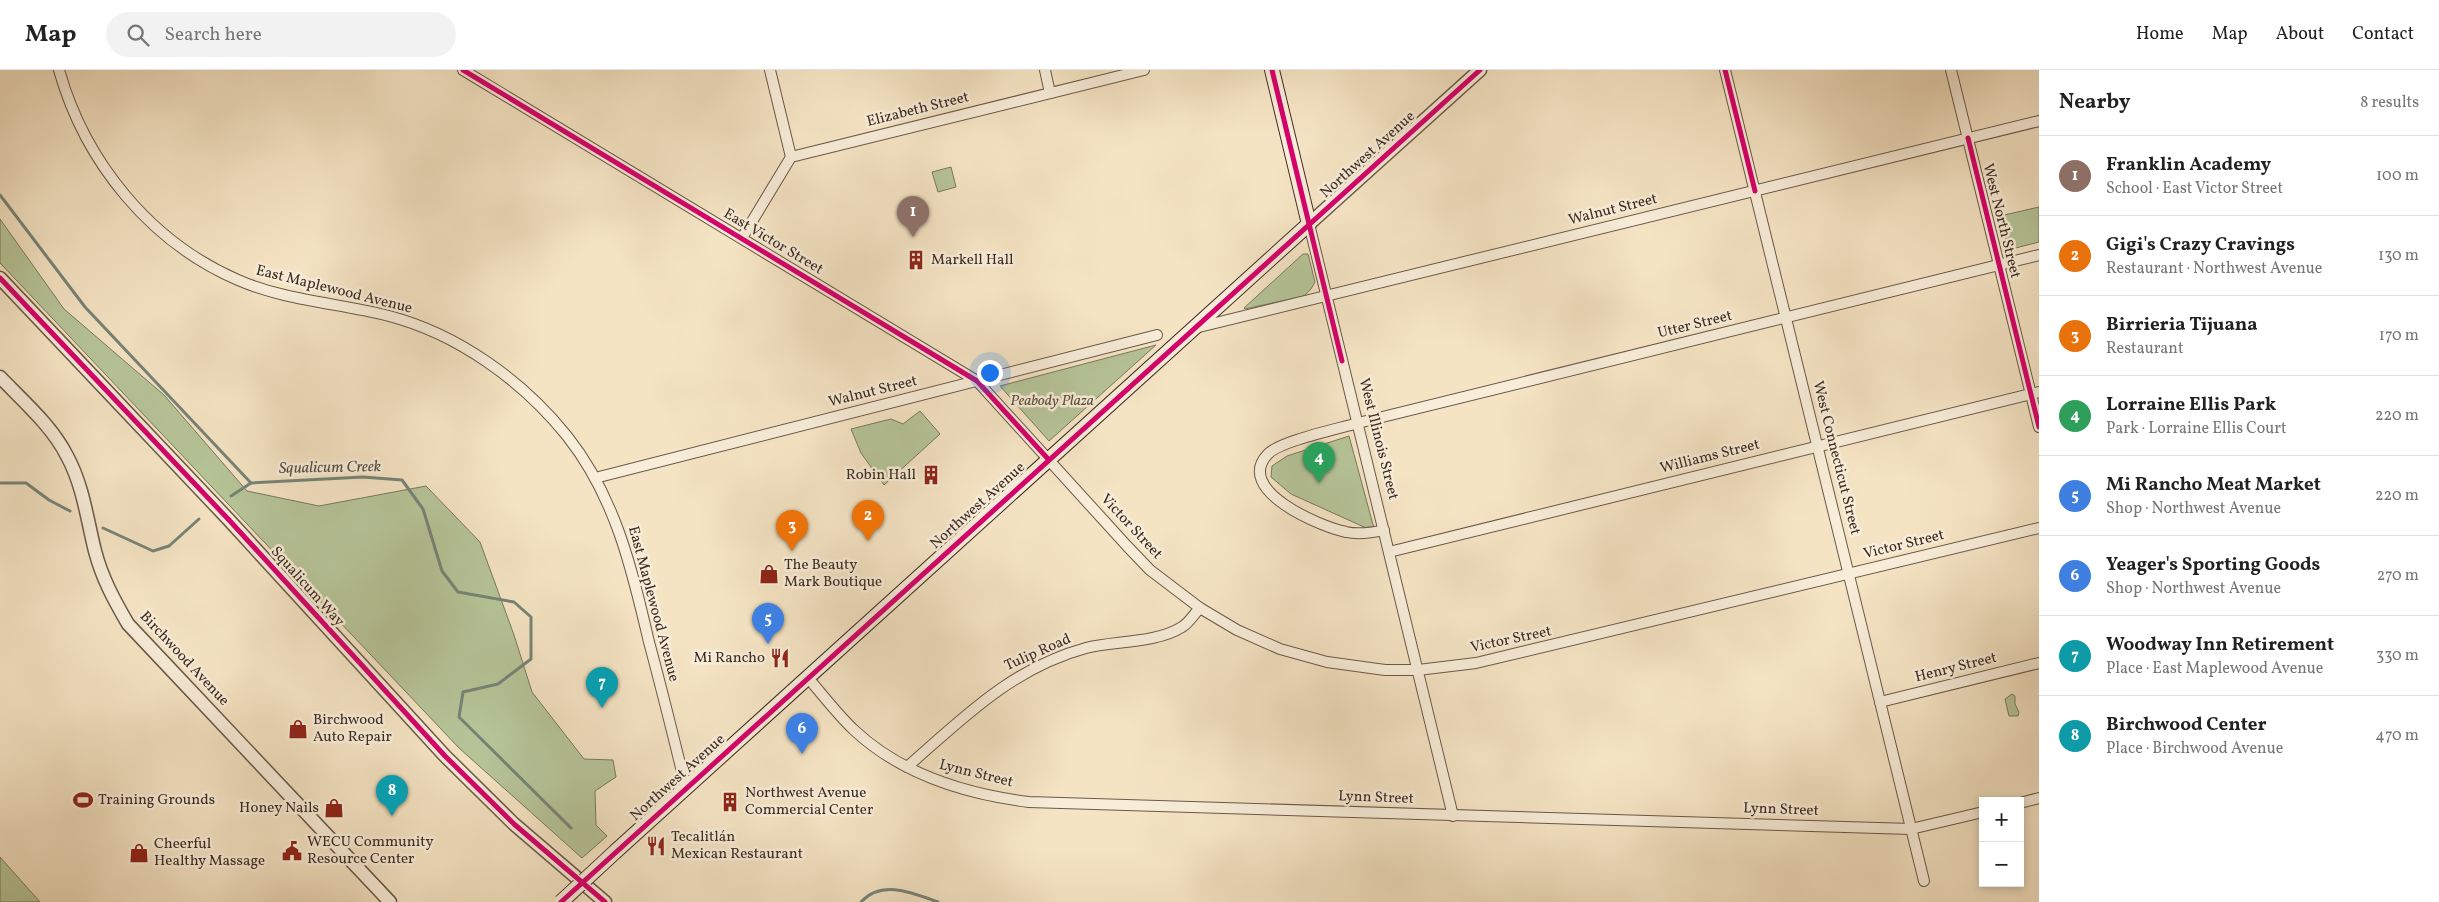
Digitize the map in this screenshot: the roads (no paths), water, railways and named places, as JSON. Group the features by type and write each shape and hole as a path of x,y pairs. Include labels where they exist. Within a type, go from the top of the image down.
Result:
{"main road":[{"name":"West Illinois Street","path":"1272,70 1309,224"},
{"name":"Northwest Avenue","path":"561,902 1309,224"}],"street":[{"name":"East Maplewood Avenue","path":"59,70 77,118 107,173 142,215 179,247 213,268 239,281 269,291 390,316 458,344 498,371 539,405 568,437 596,478 609,506 631,569 686,788"},
{"name":"East Victor Street","path":"463,70 977,381 1049,460"},
{"path":"742,238 791,157 770,70"},
{"path":"1045,70 1050,93"},
{"name":"Elizabeth Street","path":"791,157 1144,70"},
{"name":"Northwest Avenue","path":"1309,224 1480,70"},
{"name":"West Connecticut Street","path":"1725,70 1924,882"},
{"name":"West North Street","path":"1951,70 1999,265 2035,393 2039,427"},
{"name":"Walnut Street","path":"1194,329 2039,121"},
{"name":"West Illinois Street","path":"1309,224 1453,816"},
{"name":"Utter Street","path":"1384,530 1360,534 1346,532 1308,519 1274,498 1261,473 1264,458 1273,449 1358,423 2039,256"},
{"name":"Squalicum Way","path":"0,278 222,513 445,756 514,824 605,902"},
{"name":"Walnut Street","path":"596,478 1157,335"},
{"name":"Birchwood Avenue","path":"0,377 42,422 67,455 83,497 96,552 108,591 128,624 390,902"},
{"name":"Williams Street","path":"1389,552 2035,393"},
{"name":"Victor Street","path":"1049,460 1150,570 1200,608 1237,630 1280,649 1318,659 1385,670 1418,670 1494,660 2039,528"},
{"name":"Tulip Road","path":"907,767 989,695 1018,676 1084,649 1172,632 1189,622 1200,608"},
{"name":"Henry Street","path":"1880,702 2039,663"},
{"name":"Lynn Street","path":"808,678 852,728 875,747 907,767 929,778 978,793 1029,802 1911,829 1979,813"},
{"path":"2024,802 2039,798"}],"waterway":[{"name":"Squalicum Creek","path":"0,195 85,307 251,483 363,477 402,480 423,509 442,571 458,592 514,602 531,617 531,659 498,684 463,692 459,717 571,828"},
{"path":"0,483 26,483 49,500 70,511"},
{"path":"231,496 251,483"},
{"path":"103,528 153,551 169,546 199,519"},
{"name":"Squalicum Creek","path":"861,902 869,895 878,891 888,890 908,892 938,902"}],"place":[{"name":"Franklin Academy","path":"913,237"},
{"name":"Markell Hall","path":"916,260"},
{"name":"Robin Hall","path":"931,475"},
{"name":"Lorraine Ellis Park","path":"1319,483"},
{"name":"Gigi's Crazy Cravings","path":"868,541"},
{"name":"Birrieria Tijuana","path":"792,551"},
{"name":"The Beauty Mark Boutique","path":"769,574"},
{"name":"Mi Rancho Meat Market","path":"768,644"},
{"name":"Mi Rancho","path":"780,658"},
{"name":"Woodway Inn Retirement","path":"602,708"},
{"name":"Birchwood Auto Repair","path":"298,729"},
{"name":"Yeager's Sporting Goods","path":"802,754"},
{"name":"Training Grounds","path":"83,800"},
{"name":"Northwest Avenue Commercial Center","path":"730,802"},
{"name":"Honey Nails","path":"334,808"},
{"name":"Birchwood Center","path":"392,816"},
{"name":"Tecalitlán Mexican Restaurant","path":"656,846"},
{"name":"WECU Community Resource Center","path":"292,851"},
{"name":"Cheerful Healthy Massage","path":"139,853"}],"park label":[{"name":"Peabody Plaza","path":"1052,401"}]}
